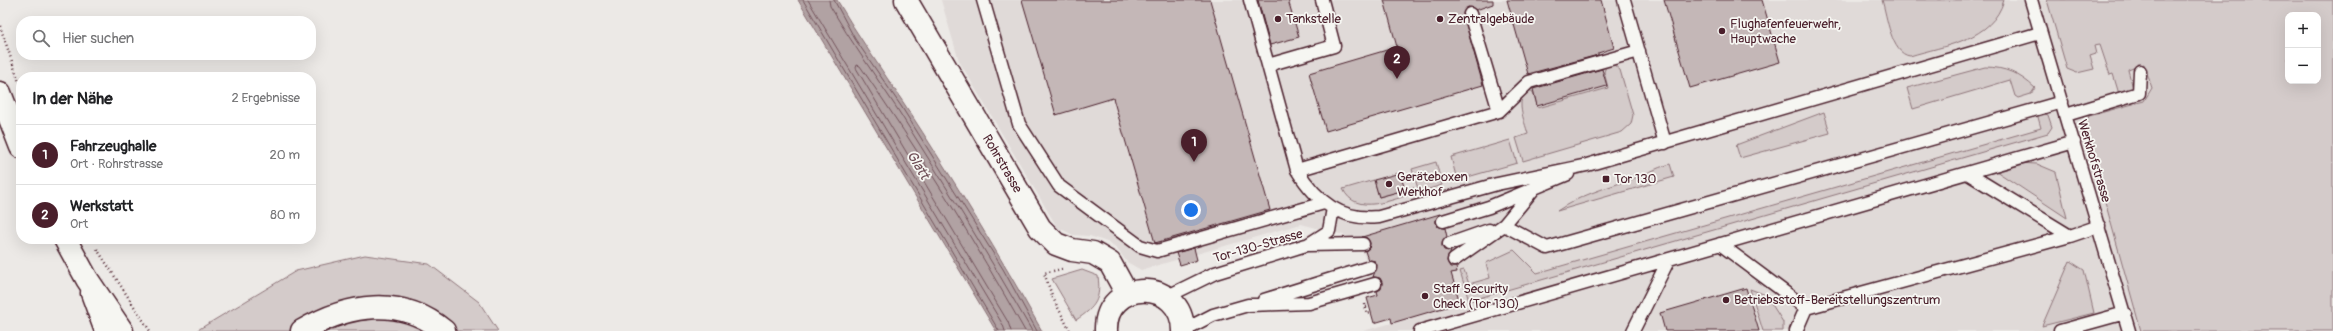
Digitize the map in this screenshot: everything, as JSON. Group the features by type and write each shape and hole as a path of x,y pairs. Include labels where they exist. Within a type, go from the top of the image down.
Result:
{"street":[{"name":"Rohrstrasse","path":"906,0 1040,228 1056,244 1072,250 1093,253 1110,263 1127,294"},
{"path":"0,93 16,134"},
{"path":"68,244 87,279 122,331"},
{"path":"87,279 106,331"},
{"path":"1106,331 1108,316 1113,307 1127,294 1147,290 1166,297 1179,311 1184,330"},
{"path":"302,331 340,312 377,307 398,308 412,312 444,331"}],"lane":[{"path":"983,0 1019,124 1059,186 1140,246 1157,251 1329,206"},
{"path":"1250,0 1297,170 1307,186 1329,206 1350,217 1365,219 1379,217 1498,184 1587,165 2040,33"},
{"path":"1268,65 1334,46 1322,0"},
{"path":"1624,0 1665,143"},
{"name":"Werkhofstrasse","path":"2031,0 2125,313 2129,331"},
{"path":"1470,14 1499,111"},
{"path":"1297,170 1499,111 1529,82 1639,51"},
{"path":"2066,116 2139,93 2140,71"},
{"path":"1449,244 1504,225 1547,248 2062,102"},
{"path":"1420,331 2074,142"},
{"path":"1443,221 1489,207 1534,190 1587,165"},
{"path":"1967,173 2070,236"},
{"path":"1454,260 1504,225 1534,190"},
{"path":"1306,245 1329,231 1329,206"},
{"path":"1806,308 2070,236 2099,226"},
{"name":"Tor-130-Strasse","path":"1166,297 1215,273 1306,245 1363,244"},
{"path":"1720,244 1806,308"},
{"path":"1633,331 1669,259"},
{"path":"1184,330 1213,315 1370,267"},
{"path":"1248,305 1309,303 1375,284"},
{"path":"1796,331 1806,308"},
{"path":"2060,331 2125,313"}],"path":[{"path":"0,26 16,72"},
{"path":"94,246 150,331"},
{"path":"1044,273 1053,298 1070,331"},
{"path":"1363,298 1367,314 1371,312"}],"shaded area":[{"path":"941,0 2333,0 2333,331 1363,331 1392,323 1386,302 1376,296 1359,239 1301,224 1141,270 1127,262 1117,249 1107,242 1090,236 1073,235 1057,227 959,61"},
{"path":"1882,0 2004,0 1998,14 1978,33 1952,44 1910,56 1904,54 1898,49 1894,42"},
{"path":"2047,0 2333,0 2333,331 2141,331 2084,126 2089,116 2144,101 2152,88 2144,64 2128,70 2133,88 2119,94 2113,74 2110,75 2100,45 2094,46 2096,54 2090,56 2094,69 2077,73 2067,69"},
{"path":"1613,64 1620,70 1633,115 1631,124 1622,132 1523,161 1516,138 1528,134 1521,105 1523,94 1527,89 1533,92 1538,108 1608,88 1604,72 1606,66"},
{"path":"1985,67 1999,68 2012,72 2035,88 2031,94 2018,98 2015,96 2010,80 1913,109 1907,88"},
{"path":"2036,110 2048,115 2052,127 2048,133 1469,301 1460,271 1464,270 1469,284 1490,278 1486,263 1514,250 1537,273 2041,128"},
{"path":"1824,112 1830,133 1740,158 1736,145"},
{"path":"1510,140 1517,163 1457,180 1451,157"},
{"path":"1436,162 1442,185 1419,192 1412,169"},
{"path":"2018,163 2037,164 2056,172 2067,218 1996,171"},
{"path":"1670,164 1674,177 1557,211 1583,197"},
{"path":"1374,180 1379,197 1413,187 1415,193 1386,202 1366,204 1357,202 1349,197 1343,189"},
{"path":"365,255 429,264 479,302 498,331 196,331 296,271"},
{"path":"2070,261 2084,270 2094,313 2042,326"},
{"path":"1082,270 1098,276 1099,291 1096,302 1093,306 1076,320 1052,279"},
{"path":"1750,289 1766,295 1783,322 1783,331 1763,331"}],"water":[{"name":"Glatt","path":"798,0 837,0 958,189 1042,331 996,331"}],"building":[{"path":"1022,0 1210,0 1270,210 1155,243 1113,98 1056,115"},
{"name":"Tankstelle","path":"1258,0 1288,0 1299,37 1270,45"},
{"path":"1384,0 1493,0 1493,4 1476,10 1468,7 1463,13 1483,85 1326,131 1309,73 1397,47"},
{"path":"1507,0 1601,0 1614,48 1598,53 1598,55 1528,74"},
{"name":"Flughafenfeuerwehr, Hauptwache","path":"1664,0 1762,0 1780,62 1690,88"},
{"path":"1602,69 1607,86 1537,106 1533,89"},
{"name":"Geräteboxen Werkhof","path":"1400,173 1405,190 1379,197 1374,180"},
{"path":"1440,214 1436,219 1436,223 1438,227 1445,228 1447,237 1443,239 1442,246 1444,250 1451,251 1447,261 1450,267 1456,267 1457,272 1451,273 1460,303 1392,323 1391,318 1374,323 1367,298 1378,295 1377,291 1381,289 1382,282 1380,278 1373,277 1377,265 1375,261 1368,260 1365,251 1369,248 1370,243 1367,238 1362,237"},
{"path":"1194,248 1197,260 1180,265 1176,253"},
{"name":"Betriebsstoff-Bereitstellungszentrum","path":"1746,288 1759,331 1665,331 1660,313"}],"place":[{"name":"Tankstelle","path":"1278,19"},
{"name":"Zentralgebäude","path":"1440,19"},
{"name":"Flughafenfeuerwehr, Hauptwache","path":"1722,31"},
{"name":"Werkstatt","path":"1397,79"},
{"name":"Fahrzeughalle","path":"1194,162"},
{"name":"Tor 130","path":"1606,179"},
{"name":"Geräteboxen Werkhof","path":"1389,184"},
{"name":"Staff Security Check (Tor 130)","path":"1425,296"},
{"name":"Betriebsstoff-Bereitstellungszentrum","path":"1726,300"}]}
